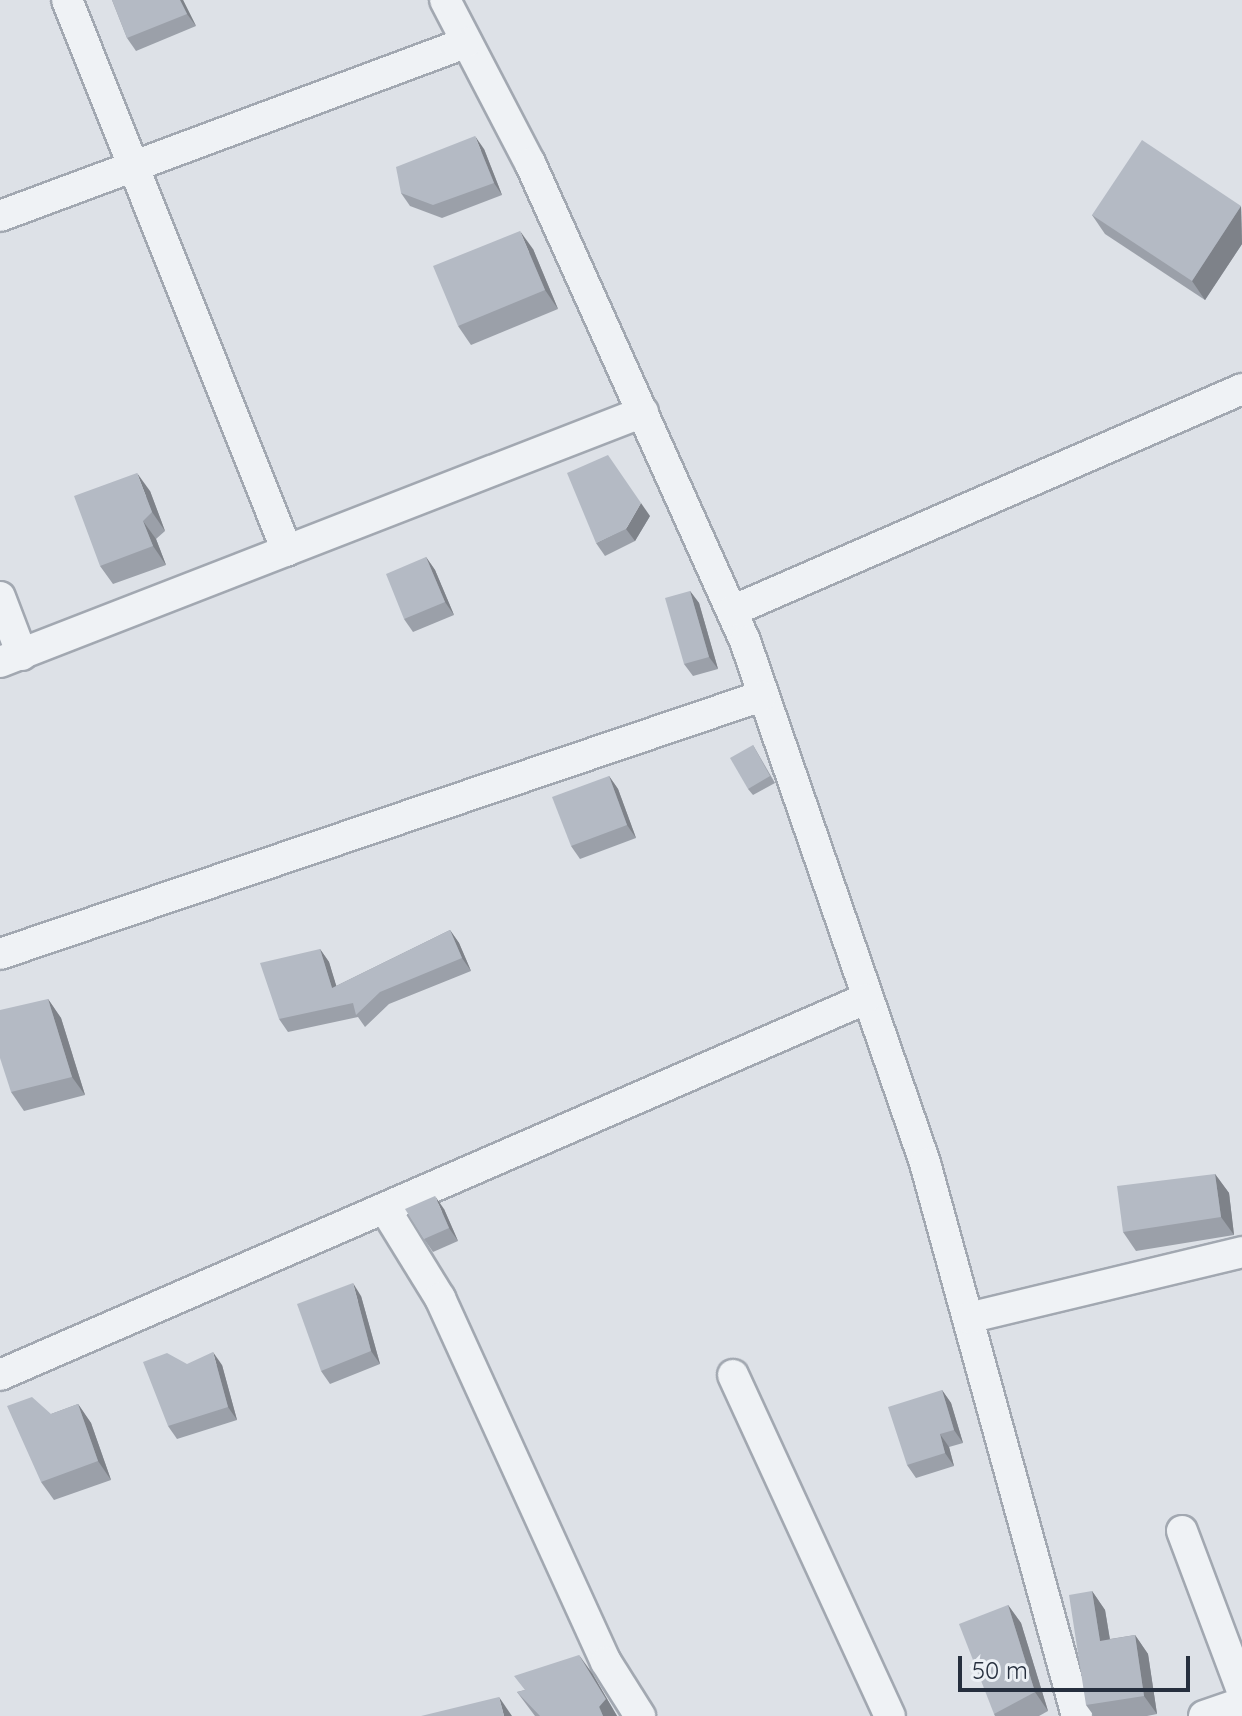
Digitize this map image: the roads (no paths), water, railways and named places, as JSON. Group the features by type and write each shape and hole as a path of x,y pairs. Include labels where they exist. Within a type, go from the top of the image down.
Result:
{"street":[{"path":"67,0 287,551"},
{"path":"445,0 643,412 732,611 865,999 925,1163 1077,1716"},
{"path":"0,216 466,43"},
{"path":"732,611 1242,389"},
{"path":"0,597 11,658 643,412"},
{"path":"0,954 762,696"},
{"path":"0,1375 865,999"},
{"path":"385,1209 440,1298 606,1662 640,1716"},
{"path":"968,1318 1242,1252"},
{"path":"733,1375 890,1716"},
{"path":"1182,1531 1242,1691"},
{"path":"1204,1716 1242,1703"}]}
